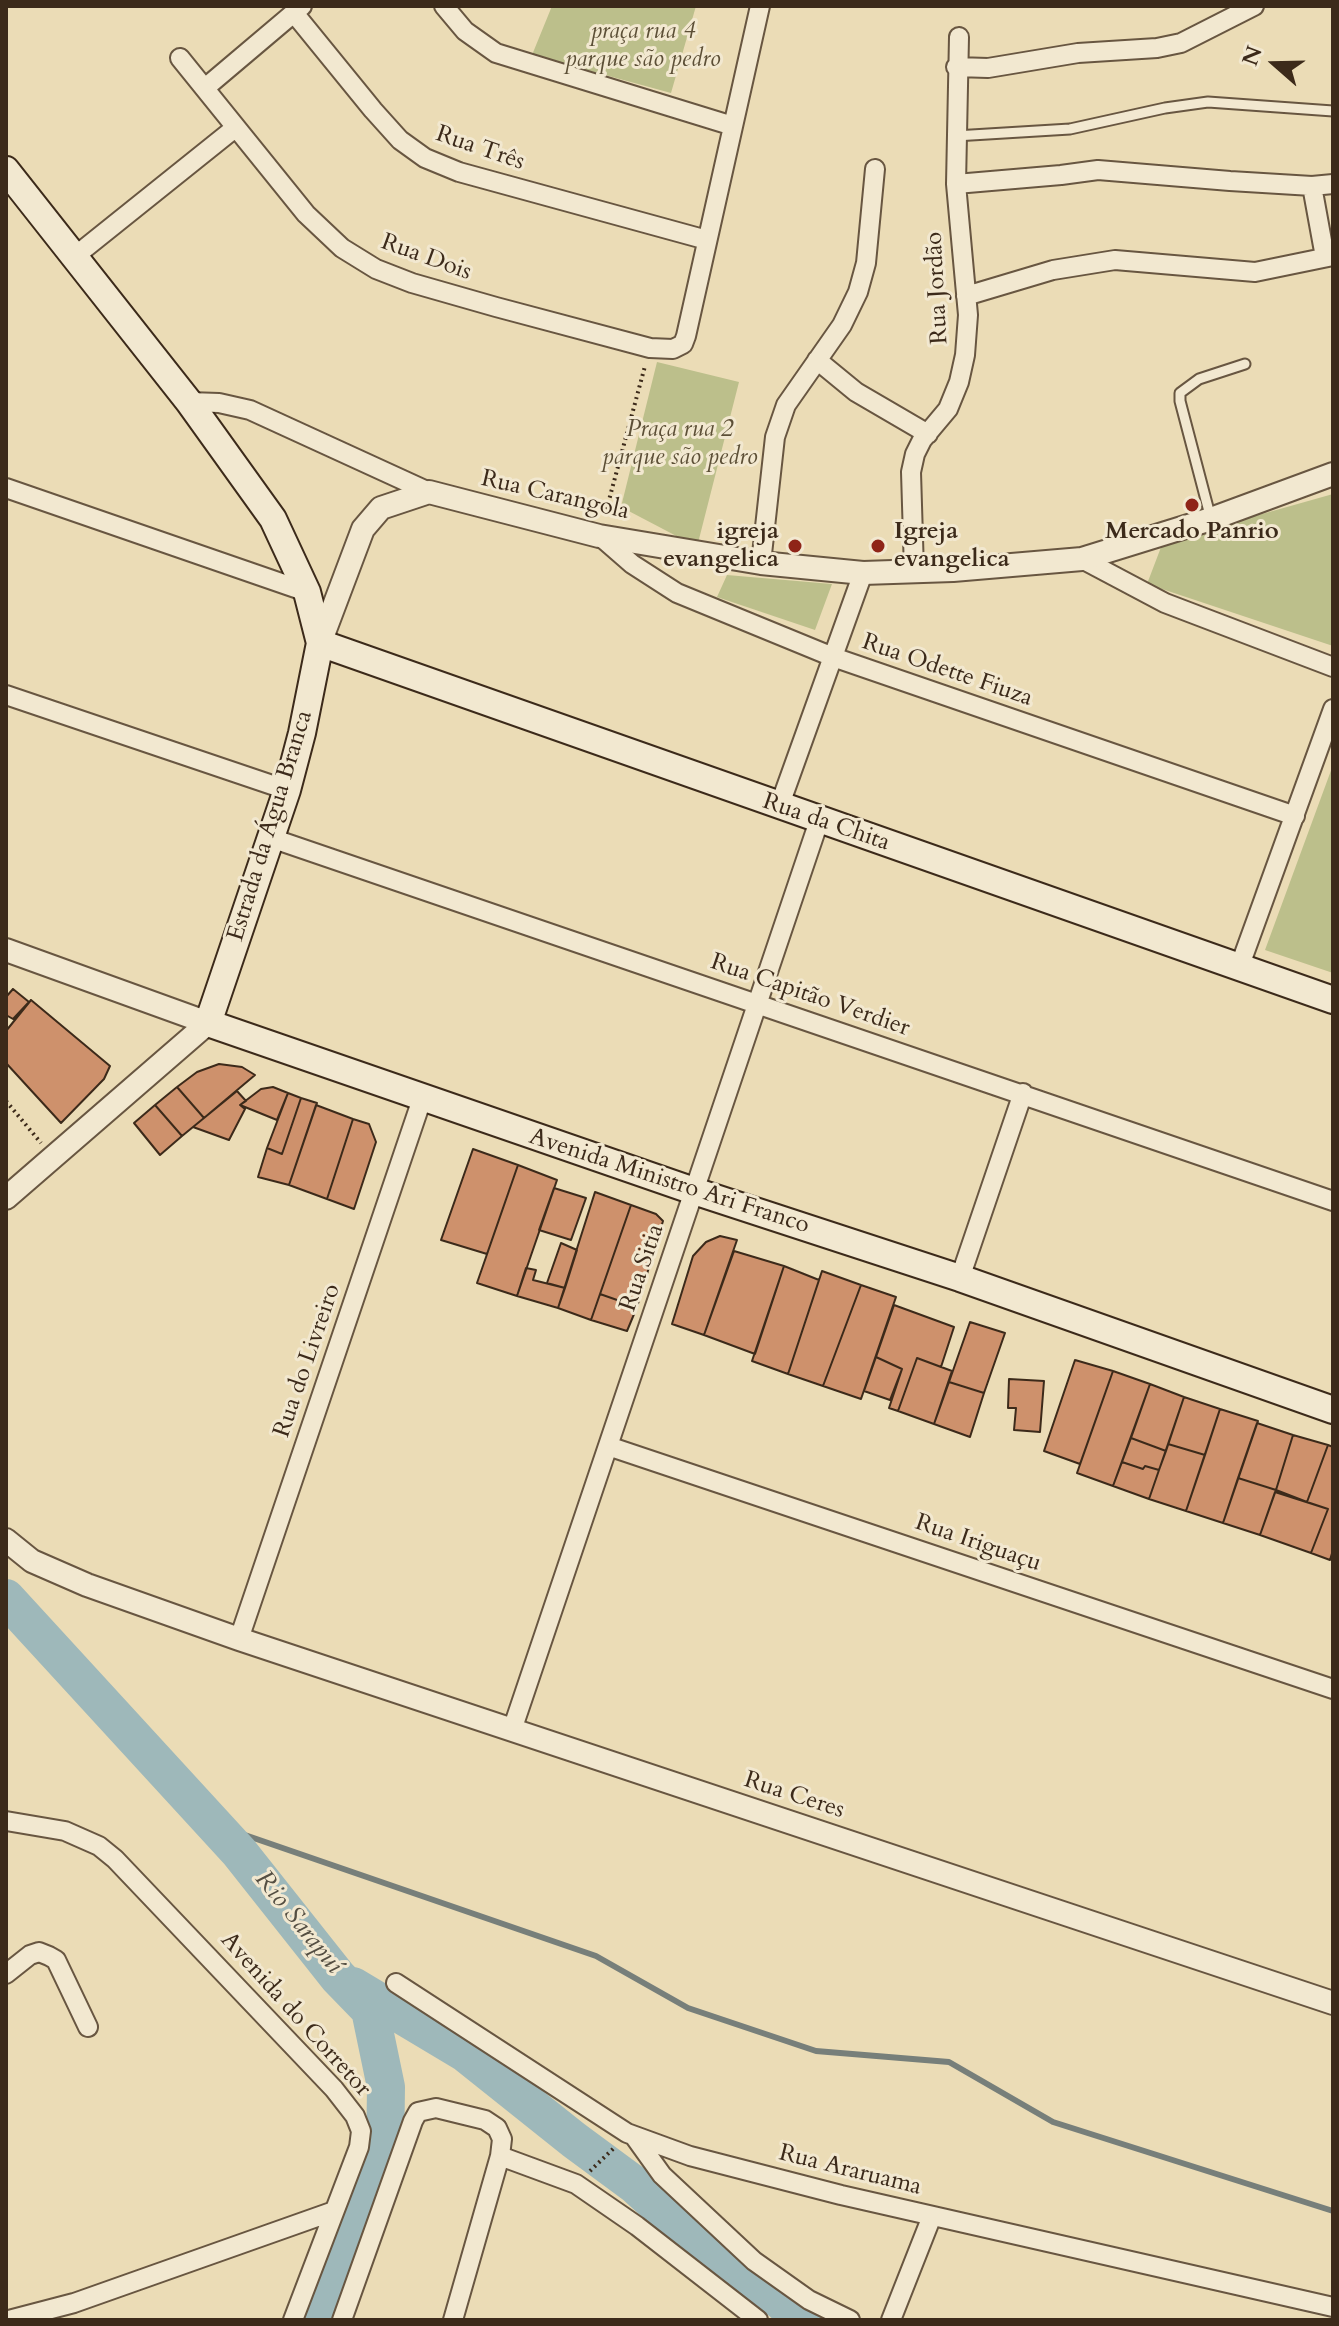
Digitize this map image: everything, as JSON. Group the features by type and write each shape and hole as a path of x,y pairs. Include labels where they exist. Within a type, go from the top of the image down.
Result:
{"main road":[{"name":"Estrada da Água Branca","path":"6,170 189,402 273,519 307,592 320,643 287,790 208,1023"},
{"name":"Rua da Chita","path":"320,643 1333,1000"},
{"name":"Avenida Ministro Ari Franco","path":"208,1023 422,1099 960,1278 1333,1410"}],"street":[{"path":"444,6 465,31 496,53 733,126"},
{"path":"650,348 673,349 683,344 686,336 760,6"},
{"path":"956,67 988,68 1078,53 1157,48 1181,43 1254,6"},
{"path":"205,88 298,9"},
{"name":"Rua Três","path":"298,9 373,110 400,140 425,158 459,172 707,240"},
{"name":"Rua Jordão","path":"914,571 911,472 915,454 948,409 965,355 966,296 955,136 959,37"},
{"name":"Rua Dois","path":"180,58 306,214 342,248 376,269 412,283 650,348"},
{"path":"74,257 235,128"},
{"path":"761,563 775,437 786,405 842,325 858,292 866,263 875,169"},
{"path":"956,184 1098,170 1312,186 1333,184"},
{"path":"966,296 1053,270 1115,260 1255,272 1329,257 1312,186"},
{"path":"817,360 856,392 928,434"},
{"path":"189,402 219,403 250,410 429,492"},
{"name":"Rua Carangola","path":"429,492 600,536 761,563 863,573 1082,559 1211,519 1333,474"},
{"path":"6,488 307,592"},
{"path":"320,643 363,529 381,508 429,492"},
{"name":"Rua Odette Fiuza","path":"600,536 632,564 677,593 833,657 1295,816"},
{"path":"1082,559 1165,603 1333,667"},
{"path":"779,807 863,573"},
{"path":"6,695 287,790"},
{"path":"1239,968 1333,709"},
{"name":"Rua Sitia","path":"512,1730 819,821"},
{"name":"Rua Capitão Verdier","path":"271,838 1333,1201"},
{"name":"Avenida Ministro Ari Franco","path":"6,950 208,1023"},
{"path":"6,1198 208,1023"},
{"path":"960,1278 1023,1093"},
{"name":"Rua do Livreiro","path":"239,1639 422,1099"},
{"name":"Rua Iriguaçu","path":"608,1446 1333,1689"},
{"name":"Rua Ceres","path":"6,1540 32,1561 53,1571 239,1639 1333,2003"},
{"name":"Avenida do Corretor","path":"6,1821 65,1831 99,1846 115,1859 334,2089 355,2116 361,2131 359,2147 293,2320"},
{"path":"6,1974 30,1955 39,1952 56,1960 88,2027"},
{"name":"Rua Araruama","path":"396,1983 634,2136 690,2156 932,2216 1333,2307"},
{"path":"342,2320 413,2121 418,2112 436,2108 485,2120 500,2133 500,2156 453,2320"},
{"path":"634,2136 662,2175 754,2261 809,2300 850,2320"},
{"path":"500,2156 576,2184 637,2226 758,2320"},
{"path":"9,2320 74,2303 334,2211"},
{"path":"891,2320 932,2216"}],"lane":[{"path":"955,136 1070,129 1208,102 1333,111"},
{"path":"1211,519 1180,393 1199,379 1245,364"}],"path":[{"path":"600,536 650,348"},
{"path":"6,1101 53,1157"},
{"path":"588,2174 616,2146"}],"green space":[{"name":"praça rua 4 parque são pedro","path":"552,6 696,6 671,93 532,55"},
{"name":"Praça rua 2 parque são pedro","path":"657,362 739,382 698,543 684,540 621,507"},
{"path":"1333,494 1333,646 1147,584 1163,542"},
{"path":"727,575 832,584 815,630 717,597"},
{"path":"1333,765 1333,973 1265,950"}],"building":[{"path":"13,989 29,1002 13,1019 6,1015 6,997"},
{"path":"31,1000 110,1066 104,1079 61,1123 6,1063 6,1031"},
{"path":"219,1064 242,1067 255,1075 204,1118 177,1087 197,1072"},
{"path":"177,1087 204,1118 182,1136 155,1105"},
{"path":"273,1087 288,1093 277,1120 240,1105 261,1089"},
{"path":"237,1091 246,1101 240,1105 245,1109 229,1140 193,1127"},
{"path":"288,1093 301,1098 282,1154 267,1148"},
{"path":"301,1098 317,1103 289,1185 258,1177 267,1148 282,1154"},
{"path":"155,1105 182,1136 160,1155 134,1123"},
{"path":"316,1105 353,1119 327,1199 289,1185"},
{"path":"353,1119 369,1124 376,1142 354,1209 327,1199"},
{"path":"473,1149 518,1165 487,1254 441,1240"},
{"path":"518,1165 557,1180 517,1296 477,1283"},
{"path":"554,1188 586,1198 571,1240 539,1230"},
{"path":"595,1192 631,1205 591,1320 558,1308"},
{"path":"631,1205 656,1214 663,1221 637,1307 600,1294"},
{"path":"720,1236 737,1240 704,1335 672,1324 693,1256 706,1242"},
{"path":"561,1243 577,1250 565,1288 547,1283"},
{"path":"734,1251 784,1266 755,1354 704,1335"},
{"path":"784,1266 819,1280 788,1374 752,1361"},
{"path":"526,1268 536,1270 533,1280 565,1288 558,1308 517,1296"},
{"path":"822,1271 861,1285 823,1386 788,1374"},
{"path":"861,1285 896,1297 861,1399 823,1386"},
{"path":"600,1294 637,1307 627,1331 591,1320"},
{"path":"894,1305 954,1327 941,1367 917,1358 898,1411 889,1408 902,1369 876,1357"},
{"path":"970,1322 1005,1333 984,1393 949,1382"},
{"path":"876,1357 902,1369 890,1400 864,1391"},
{"path":"917,1358 952,1371 934,1424 898,1411"},
{"path":"1075,1360 1113,1371 1080,1464 1044,1451"},
{"path":"1113,1371 1150,1384 1113,1486 1077,1473"},
{"path":"1009,1379 1044,1381 1040,1432 1014,1430 1016,1408 1008,1408"},
{"path":"949,1382 984,1393 970,1437 934,1424"},
{"path":"1150,1384 1184,1397 1166,1451 1131,1438"},
{"path":"1184,1397 1220,1409 1205,1455 1168,1444"},
{"path":"1220,1409 1258,1421 1223,1523 1186,1511"},
{"path":"1257,1423 1293,1435 1276,1490 1238,1478"},
{"path":"1293,1435 1328,1445 1307,1502 1276,1490"},
{"path":"1131,1438 1166,1451 1159,1470 1145,1466 1143,1469 1122,1462"},
{"path":"1168,1444 1205,1455 1186,1511 1149,1499"},
{"path":"1328,1445 1333,1447 1333,1550 1330,1560 1311,1553 1328,1509 1307,1502"},
{"path":"1122,1462 1143,1469 1145,1466 1159,1470 1149,1499 1113,1486"},
{"path":"1238,1478 1276,1490 1260,1535 1223,1523"},
{"path":"1275,1492 1328,1509 1311,1553 1260,1535"}],"waterway":[{"name":"Rio Sarapuí","path":"6,1598 239,1852 338,1977 370,2010 386,2087 385,2161 324,2320"},
{"path":"191,1801 242,1834 596,1956 688,2008 816,2051 949,2062 1053,2122 1333,2211"},
{"path":"353,1986 465,2053 635,2185 710,2253 781,2301 802,2320"}],"place":[{"name":"Mercado Panrio","path":"1192,505"},
{"name":"igreja evangelica","path":"795,546"},
{"name":"Igreja evangelica","path":"878,546"}]}
